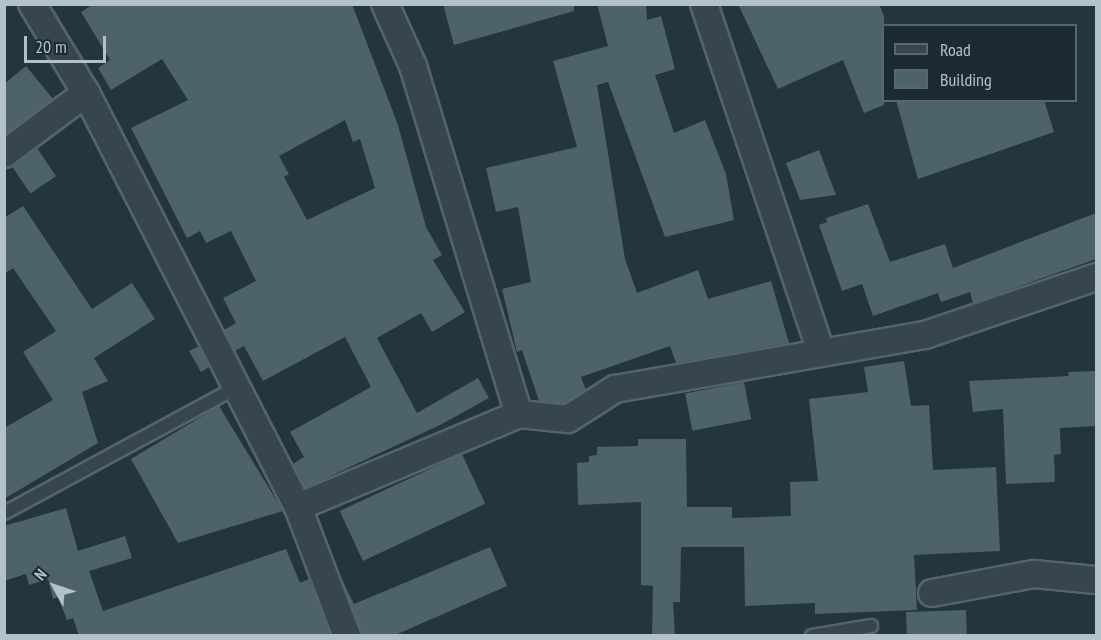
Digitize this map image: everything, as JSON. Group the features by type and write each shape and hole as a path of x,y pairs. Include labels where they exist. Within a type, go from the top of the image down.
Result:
{"street":[{"path":"32,4 86,93 298,507 347,636"},
{"path":"384,4 413,66 519,414"},
{"path":"704,4 821,351"},
{"path":"4,154 86,93"},
{"path":"298,507 519,414 568,419 615,389 821,351 925,335 1096,277"},
{"path":"932,593 1034,574 1096,580"}],"lane":[{"path":"4,513 237,387"},
{"path":"812,636 871,626"}],"building":[{"path":"94,4 352,4 398,125 426,227 442,255 433,260 465,312 432,332 421,313 377,338 417,413 478,378 489,398 442,424 305,488 293,464 304,457 290,432 371,387 345,337 263,381 244,346 235,351 224,330 236,323 223,298 256,281 231,231 206,243 200,231 187,238 131,128 188,100 162,59 111,90 98,68 110,60 81,12","holes":["345,120 353,142 360,139 375,188 307,220 284,177 289,174 279,156"]},
{"path":"443,4 574,4 574,11 454,45"},
{"path":"597,4 646,4 647,20 661,16 675,69 655,75 674,133 705,120 726,174 734,220 665,237 608,82 597,85 625,259 637,293 698,270 708,299 771,281 789,343 676,363 670,346 581,377 586,390 564,404 539,401 522,350 517,352 502,289 531,282 518,207 496,212 486,168 577,147 553,61 608,46"},
{"path":"738,4 879,4 884,16 884,24 882,24 882,102 884,105 864,113 843,60 778,89"},
{"path":"26,66 53,99 4,135 4,84"},
{"path":"897,102 1045,102 1054,132 918,179"},
{"path":"37,148 56,176 30,194 11,165"},
{"path":"819,150 836,195 800,200 786,163"},
{"path":"868,204 890,262 945,244 953,268 1096,213 1096,259 973,303 970,292 941,302 938,293 873,316 862,284 842,291 819,225 827,222 826,218"},
{"path":"23,206 92,309 132,283 155,319 94,358 108,381 82,392 98,443 4,499 4,428 53,400 23,352 56,331 13,268 4,274 4,218"},
{"path":"199,346 209,367 201,372 189,351"},
{"path":"904,361 911,406 929,405 933,470 996,467 1000,551 914,555 917,610 815,614 815,603 745,606 744,547 681,547 680,602 673,602 675,636 652,636 653,586 641,585 641,502 578,505 577,463 589,462 589,456 597,455 597,447 638,446 638,439 686,439 687,507 732,507 732,518 791,516 790,482 818,481 809,399 868,392 864,367"},
{"path":"1096,371 1096,426 1060,428 1061,454 1054,455 1055,482 1006,484 1003,409 973,412 969,381 1069,376 1068,372"},
{"path":"744,382 751,419 692,431 685,393"},
{"path":"219,406 283,511 178,543 131,459"},
{"path":"462,454 485,504 363,561 340,511"},
{"path":"66,508 78,551 125,536 132,558 89,571 103,611 286,549 300,583 309,579 331,636 79,636 73,618 67,620 58,597 53,599 48,579 29,585 26,574 4,581 4,526"},
{"path":"490,547 507,586 393,636 362,636 342,580 354,604"},
{"path":"966,610 967,636 907,636 906,612"}]}
